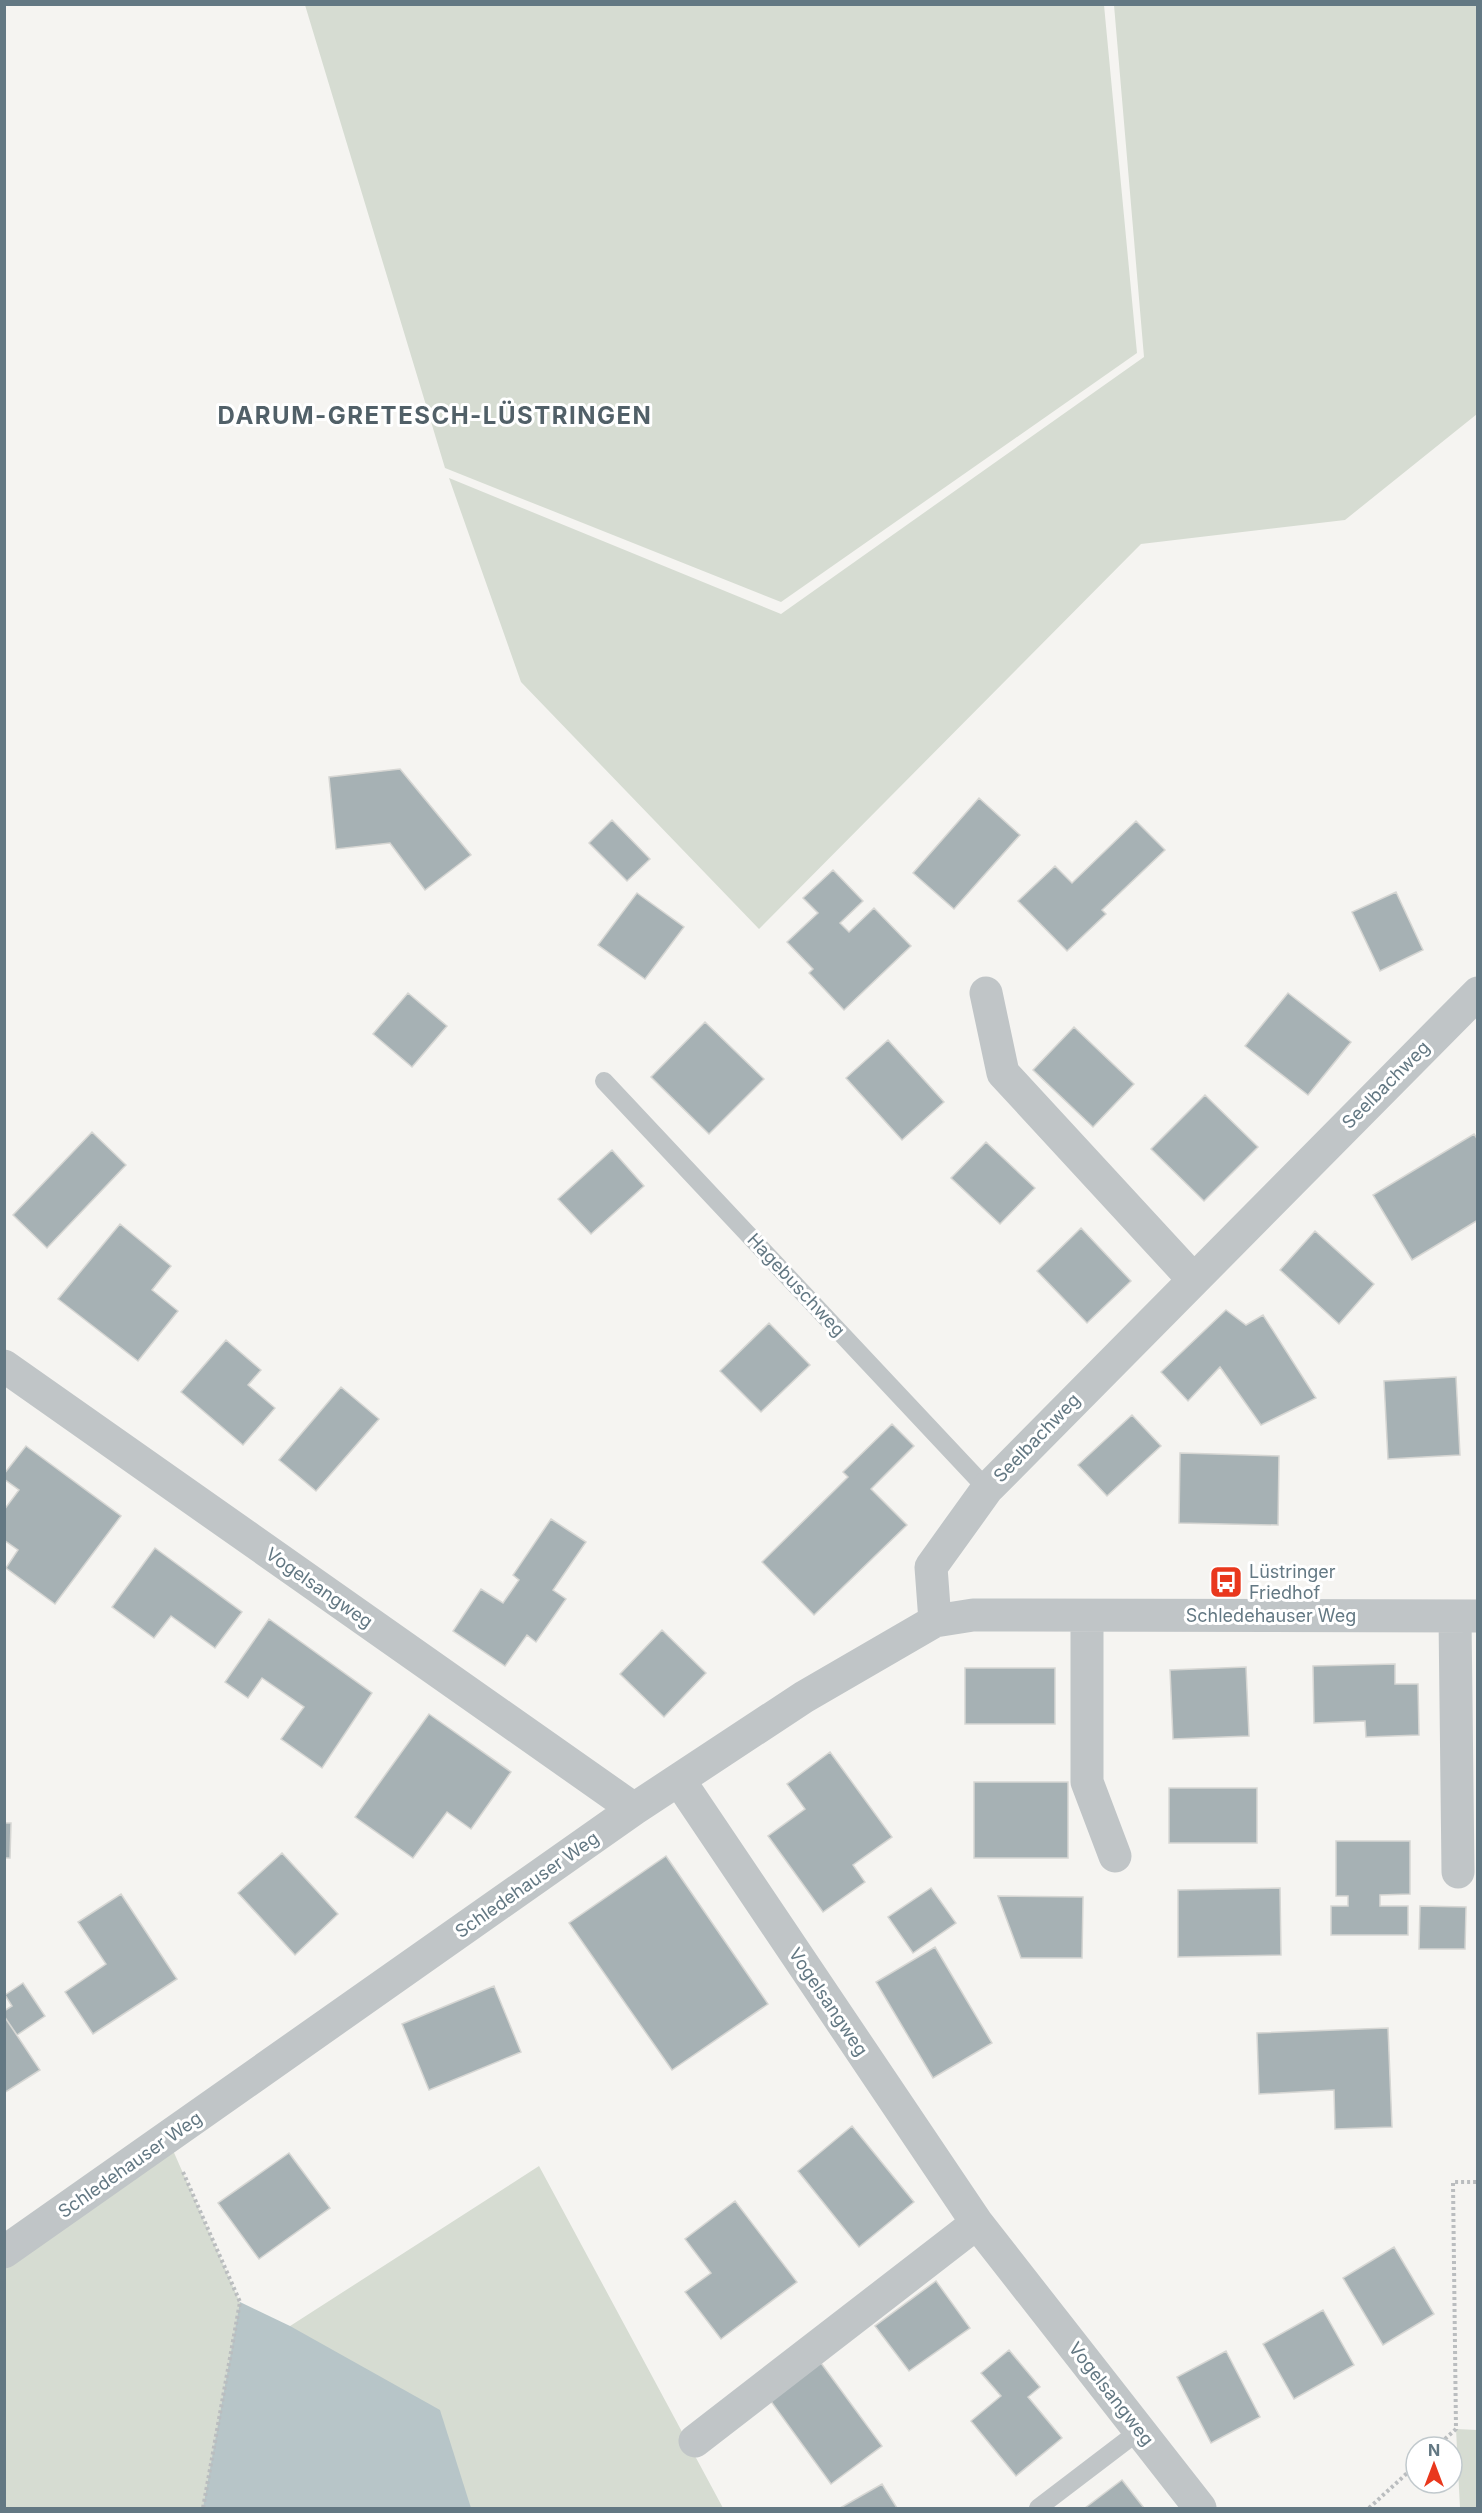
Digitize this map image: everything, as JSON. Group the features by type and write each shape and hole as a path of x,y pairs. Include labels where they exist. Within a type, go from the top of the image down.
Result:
{"street":[{"path":"986,993 1003,1073 1193,1280"},
{"name":"Seelbachweg","path":"935,1621 930,1567 987,1490 1478,993"},
{"name":"Vogelsangweg","path":"4,1366 634,1809"},
{"name":"Schledehauser Weg","path":"4,2252 168,2139 634,1809 804,1697 935,1621 973,1615 1466,1617 1458,1872"},
{"path":"1087,1617 1087,1782 1115,1857"},
{"name":"Vogelsangweg","path":"679,1780 977,2223 1200,2508"},
{"path":"695,2442 977,2223"}],"lane":[{"name":"Hagebuschweg","path":"604,1081 987,1490"},
{"path":"1038,2508 1139,2431"}],"path":[{"path":"168,2139 240,2302 203,2508"},
{"path":"1449,2435 1456,2429 1453,2182 1478,2182"},
{"path":"1369,2508 1404,2476"}],"shaded area":[{"path":"305,5 1104,5 1137,353 781,602 445,468"},
{"path":"1114,5 1477,5 1477,414 1345,520 1141,544 759,929 521,682 449,478 781,614 1144,357"},
{"path":"168,2139 259,2346 539,2166 723,2508 5,2508 4,2252"},
{"path":"240,2302 290,2326 440,2410 471,2508 203,2508"},
{"path":"1456,2429 1477,2430 1477,2508 1460,2508 1459,2495 1464,2495 1464,2435 1456,2435"}],"building":[{"path":"400,769 471,855 425,890 390,843 336,849 329,777"},
{"path":"979,798 1020,835 954,909 913,873"},
{"path":"612,820 650,859 627,881 589,843"},
{"path":"1136,821 1165,850 1102,910 1106,914 1067,951 1018,901 1055,866 1072,883"},
{"path":"833,870 863,901 840,923 849,932 874,908 911,946 844,1010 809,973 813,969 787,942 818,913 803,898"},
{"path":"1396,892 1423,950 1380,971 1352,912"},
{"path":"637,893 684,927 645,979 598,945"},
{"path":"408,993 447,1026 412,1067 373,1034"},
{"path":"1288,993 1351,1042 1308,1095 1245,1046"},
{"path":"705,1022 764,1079 709,1134 651,1077"},
{"path":"1074,1027 1134,1084 1093,1127 1033,1070"},
{"path":"888,1040 944,1102 902,1140 846,1078"},
{"path":"1205,1095 1258,1147 1204,1201 1151,1149"},
{"path":"92,1132 126,1165 47,1248 13,1215"},
{"path":"1474,1134 1478,1140 1478,1220 1412,1260 1373,1195"},
{"path":"986,1142 1035,1188 1000,1224 951,1178"},
{"path":"612,1150 644,1186 591,1234 558,1199"},
{"path":"120,1224 171,1266 152,1290 178,1311 138,1361 58,1299"},
{"path":"1081,1228 1131,1281 1087,1323 1037,1271"},
{"path":"1315,1231 1374,1284 1339,1324 1280,1270"},
{"path":"1226,1310 1246,1325 1263,1315 1316,1398 1261,1425 1220,1367 1188,1401 1161,1372"},
{"path":"769,1323 810,1365 761,1412 720,1371"},
{"path":"226,1340 261,1370 248,1385 275,1408 243,1445 181,1392"},
{"path":"1456,1377 1460,1455 1388,1459 1384,1381"},
{"path":"341,1387 379,1419 316,1491 279,1460"},
{"path":"1132,1415 1161,1446 1107,1496 1078,1465"},
{"path":"892,1424 914,1446 871,1489 907,1525 814,1615 762,1562 848,1477 843,1472"},
{"path":"26,1446 121,1516 55,1604 6,1568 18,1550 4,1540 4,1510 19,1490 4,1479 4,1474"},
{"path":"1180,1453 1279,1456 1278,1525 1179,1523"},
{"path":"551,1519 586,1542 553,1590 566,1599 536,1642 527,1635 505,1666 453,1631 481,1589 503,1603 519,1580 513,1575"},
{"path":"155,1548 242,1612 215,1648 171,1616 154,1638 112,1607"},
{"path":"269,1619 372,1693 322,1768 281,1739 304,1707 262,1678 248,1698 225,1682"},
{"path":"662,1630 706,1673 664,1717 620,1674"},
{"path":"1395,1664 1395,1684 1418,1684 1419,1735 1366,1737 1365,1721 1314,1723 1313,1666"},
{"path":"1246,1667 1249,1736 1173,1739 1170,1670"},
{"path":"965,1668 1055,1668 1055,1724 965,1724"},
{"path":"429,1714 511,1772 471,1829 447,1812 413,1858 355,1817"},
{"path":"830,1752 892,1837 853,1865 865,1882 823,1912 768,1836 805,1809 787,1784"},
{"path":"974,1782 1068,1782 1068,1858 974,1858"},
{"path":"1169,1788 1257,1788 1257,1843 1169,1843"},
{"path":"4,1823 11,1823 10,1858 4,1858"},
{"path":"1336,1841 1410,1841 1410,1894 1380,1895 1380,1906 1408,1906 1408,1935 1331,1935 1331,1906 1348,1906 1348,1896 1336,1896"},
{"path":"282,1853 338,1914 295,1955 238,1893"},
{"path":"666,1856 768,2004 672,2070 569,1923"},
{"path":"931,1888 956,1923 913,1953 888,1917"},
{"path":"1280,1888 1281,1955 1178,1957 1178,1890"},
{"path":"121,1894 177,1979 93,2034 65,1992 106,1964 78,1922"},
{"path":"998,1896 1083,1897 1082,1958 1021,1958"},
{"path":"1420,1906 1466,1907 1465,1949 1419,1949"},
{"path":"935,1947 992,2043 933,2078 876,1982"},
{"path":"23,1983 45,2016 17,2035 4,2016 4,2011 12,2006 5,1995"},
{"path":"494,1986 521,2052 429,2090 402,2024"},
{"path":"4,2016 40,2070 4,2093"},
{"path":"1388,2028 1392,2127 1335,2129 1334,2090 1259,2094 1257,2033"},
{"path":"852,2126 914,2202 859,2247 798,2171"},
{"path":"289,2153 330,2208 259,2259 218,2203"},
{"path":"735,2201 797,2282 721,2339 685,2292 711,2273 685,2239"},
{"path":"1394,2247 1434,2314 1383,2345 1343,2278"},
{"path":"936,2281 970,2328 909,2371 875,2326"},
{"path":"1323,2310 1354,2365 1294,2399 1263,2344"},
{"path":"1009,2350 1040,2387 1028,2397 1062,2438 1016,2476 971,2421 1001,2396 981,2373"},
{"path":"1226,2351 1260,2417 1211,2443 1177,2377"},
{"path":"821,2363 882,2446 831,2484 770,2400"},
{"path":"1122,2480 1144,2508 1085,2508"},
{"path":"882,2484 897,2508 840,2508"}],"place":[{"name":"Lüstringer Friedhof","path":"1226,1582"}],"district":[{"name":"DARUM-GRETESCH-LÜSTRINGEN","path":"435,416"}]}
